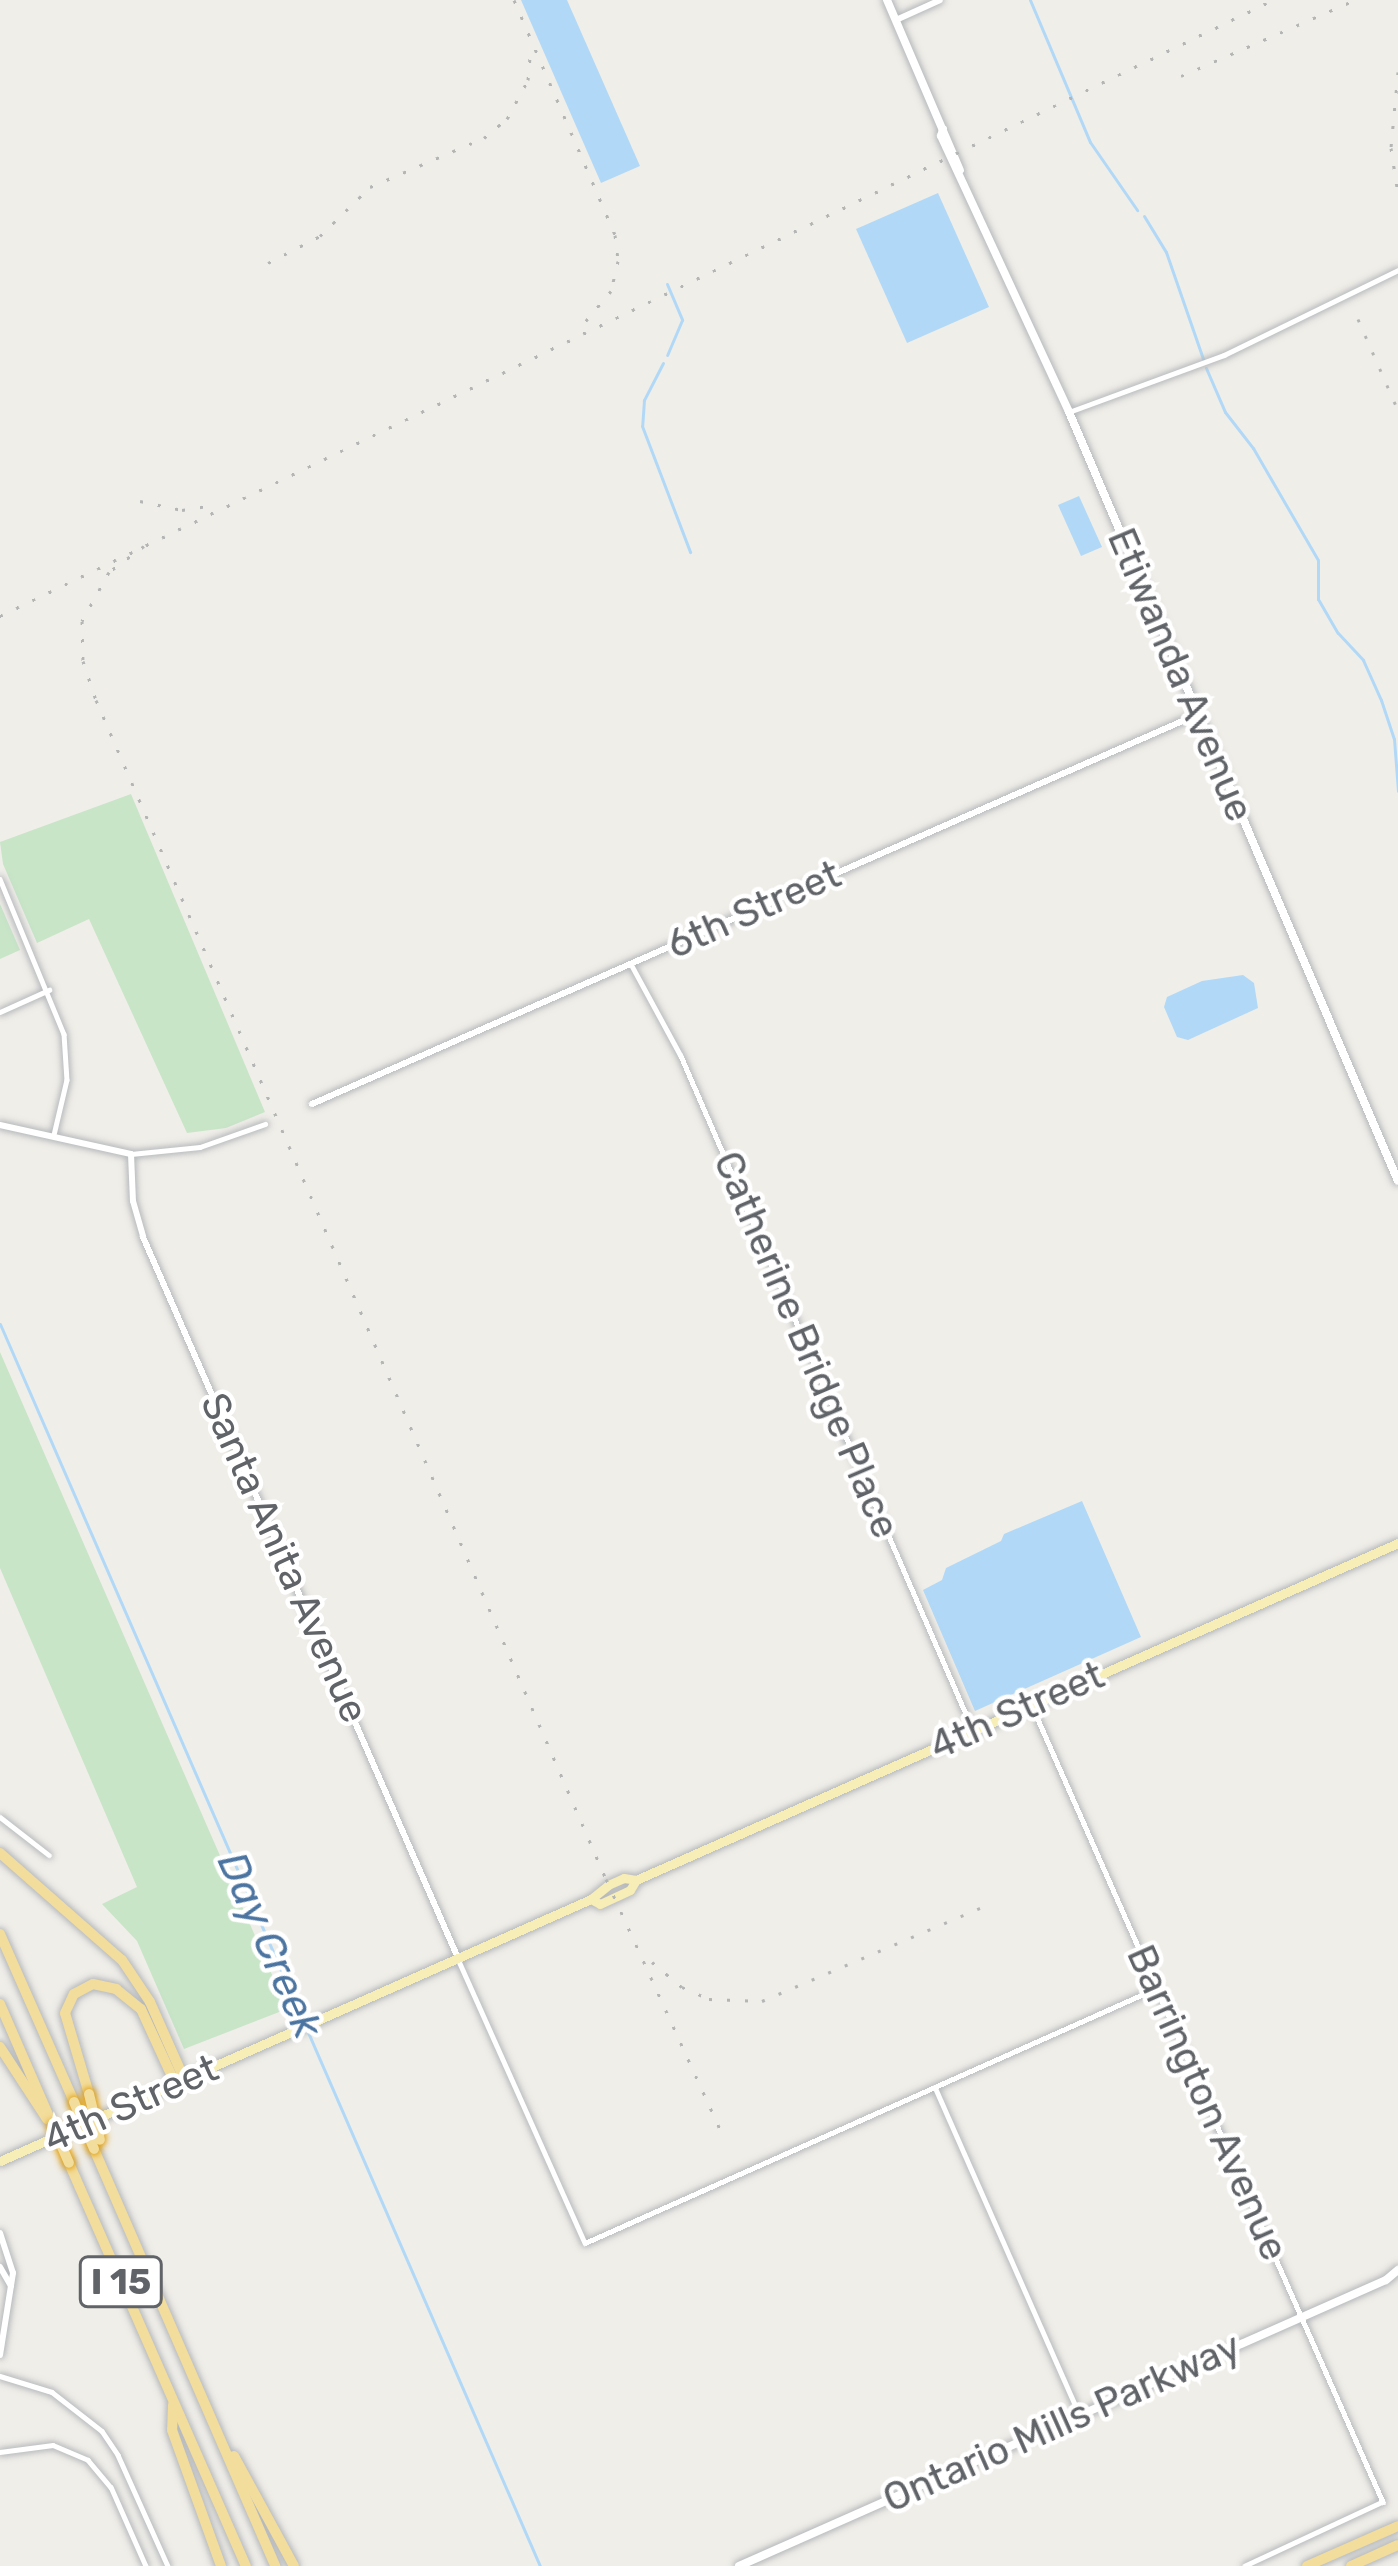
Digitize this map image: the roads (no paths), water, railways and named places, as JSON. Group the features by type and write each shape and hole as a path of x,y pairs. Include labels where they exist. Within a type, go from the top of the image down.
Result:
{"highway":[{"path":"0,1853 122,1960 150,2002 181,2083"},
{"name":"I 15","path":"0,1934 97,2144 112,2191 275,2566"},
{"path":"97,2144 89,2095 65,2013 74,1994 94,1984 116,1989 141,2009 181,2083"},
{"name":"I 15","path":"0,2004 246,2566"},
{"path":"0,2047 45,2113"},
{"path":"173,2401 172,2431 221,2566"},
{"path":"208,2412 294,2566"},
{"path":"1307,2566 1398,2526"},
{"path":"1351,2566 1398,2545"}],"main road":[{"name":"Etiwanda Avenue","path":"887,0 943,129 941,136 1069,412 1398,1181"},
{"name":"4th Street","path":"0,2161 591,1899 600,1904 630,1890 636,1880 1398,1543"},
{"name":"Ontario Mills Parkway","path":"739,2566 1386,2280 1398,2270"},
{"name":"Ontario Mills Parkway","path":"1386,2280 1398,2280"}],"street":[{"path":"896,20 940,0"},
{"path":"1069,412 1224,355 1398,270"},
{"name":"6th Street","path":"312,1104 1196,715"},
{"path":"0,879 49,990 67,1057 65,1092 53,1139"},
{"name":"Catherine Bridge Place","path":"631,964 682,1059 974,1730"},
{"path":"0,1012 49,990"},
{"path":"0,1125 131,1154 200,1147 265,1124"},
{"name":"Santa Anita Avenue","path":"131,1154 133,1201 143,1237 458,1958"},
{"name":"Barrington Avenue","path":"1031,1704 1383,2502 1245,2566"},
{"path":"0,1817 49,1855"},
{"path":"458,1958 585,2243 1156,1988"},
{"path":"935,2087 1080,2415"},
{"path":"0,2233 13,2273 0,2355"},
{"path":"0,2267 10,2286"},
{"path":"0,2376 52,2392 102,2431 118,2455 168,2566"},
{"path":"0,2452 53,2445 88,2460 111,2487 146,2566"}],"water":[{"path":"521,0 567,0 640,166 601,183"},
{"path":"938,193 989,307 907,343 856,229"},
{"path":"1079,496 1102,547 1081,556 1058,505"},
{"path":"1243,975 1254,983 1258,1008 1188,1040 1177,1037 1164,1007 1167,997 1202,981"},
{"path":"1082,1501 1141,1637 975,1711 923,1590 942,1580 946,1568 1001,1541 1004,1534"}],"waterway":[{"path":"1030,0 1090,142 1137,210"},
{"path":"1144,216 1166,252 1203,359"},
{"path":"667,284 682,320 667,355"},
{"path":"663,363 644,400 642,426 690,552"},
{"path":"1206,368 1225,412 1253,448 1318,560 1318,599 1338,633 1363,660 1381,700 1394,739 1398,791"},
{"name":"Day Creek","path":"0,1324 303,2021"},
{"name":"Day Creek","path":"307,2030 540,2566"}],"railway":[{"path":"514,0 615,235 618,261 611,291 579,329"},
{"path":"0,616 1273,0"},
{"path":"1181,76 1355,0"},
{"path":"268,263 320,236 370,187 484,138 507,119 528,80 531,48"},
{"path":"1398,72 1391,148 1398,194"},
{"path":"1358,319 1398,410"},
{"path":"140,501 182,510 208,506"},
{"path":"144,546 109,572 82,621 83,661 96,700 606,1879 722,2133"},
{"path":"652,1962 682,1987 709,1999 762,2001 992,1903"}]}
